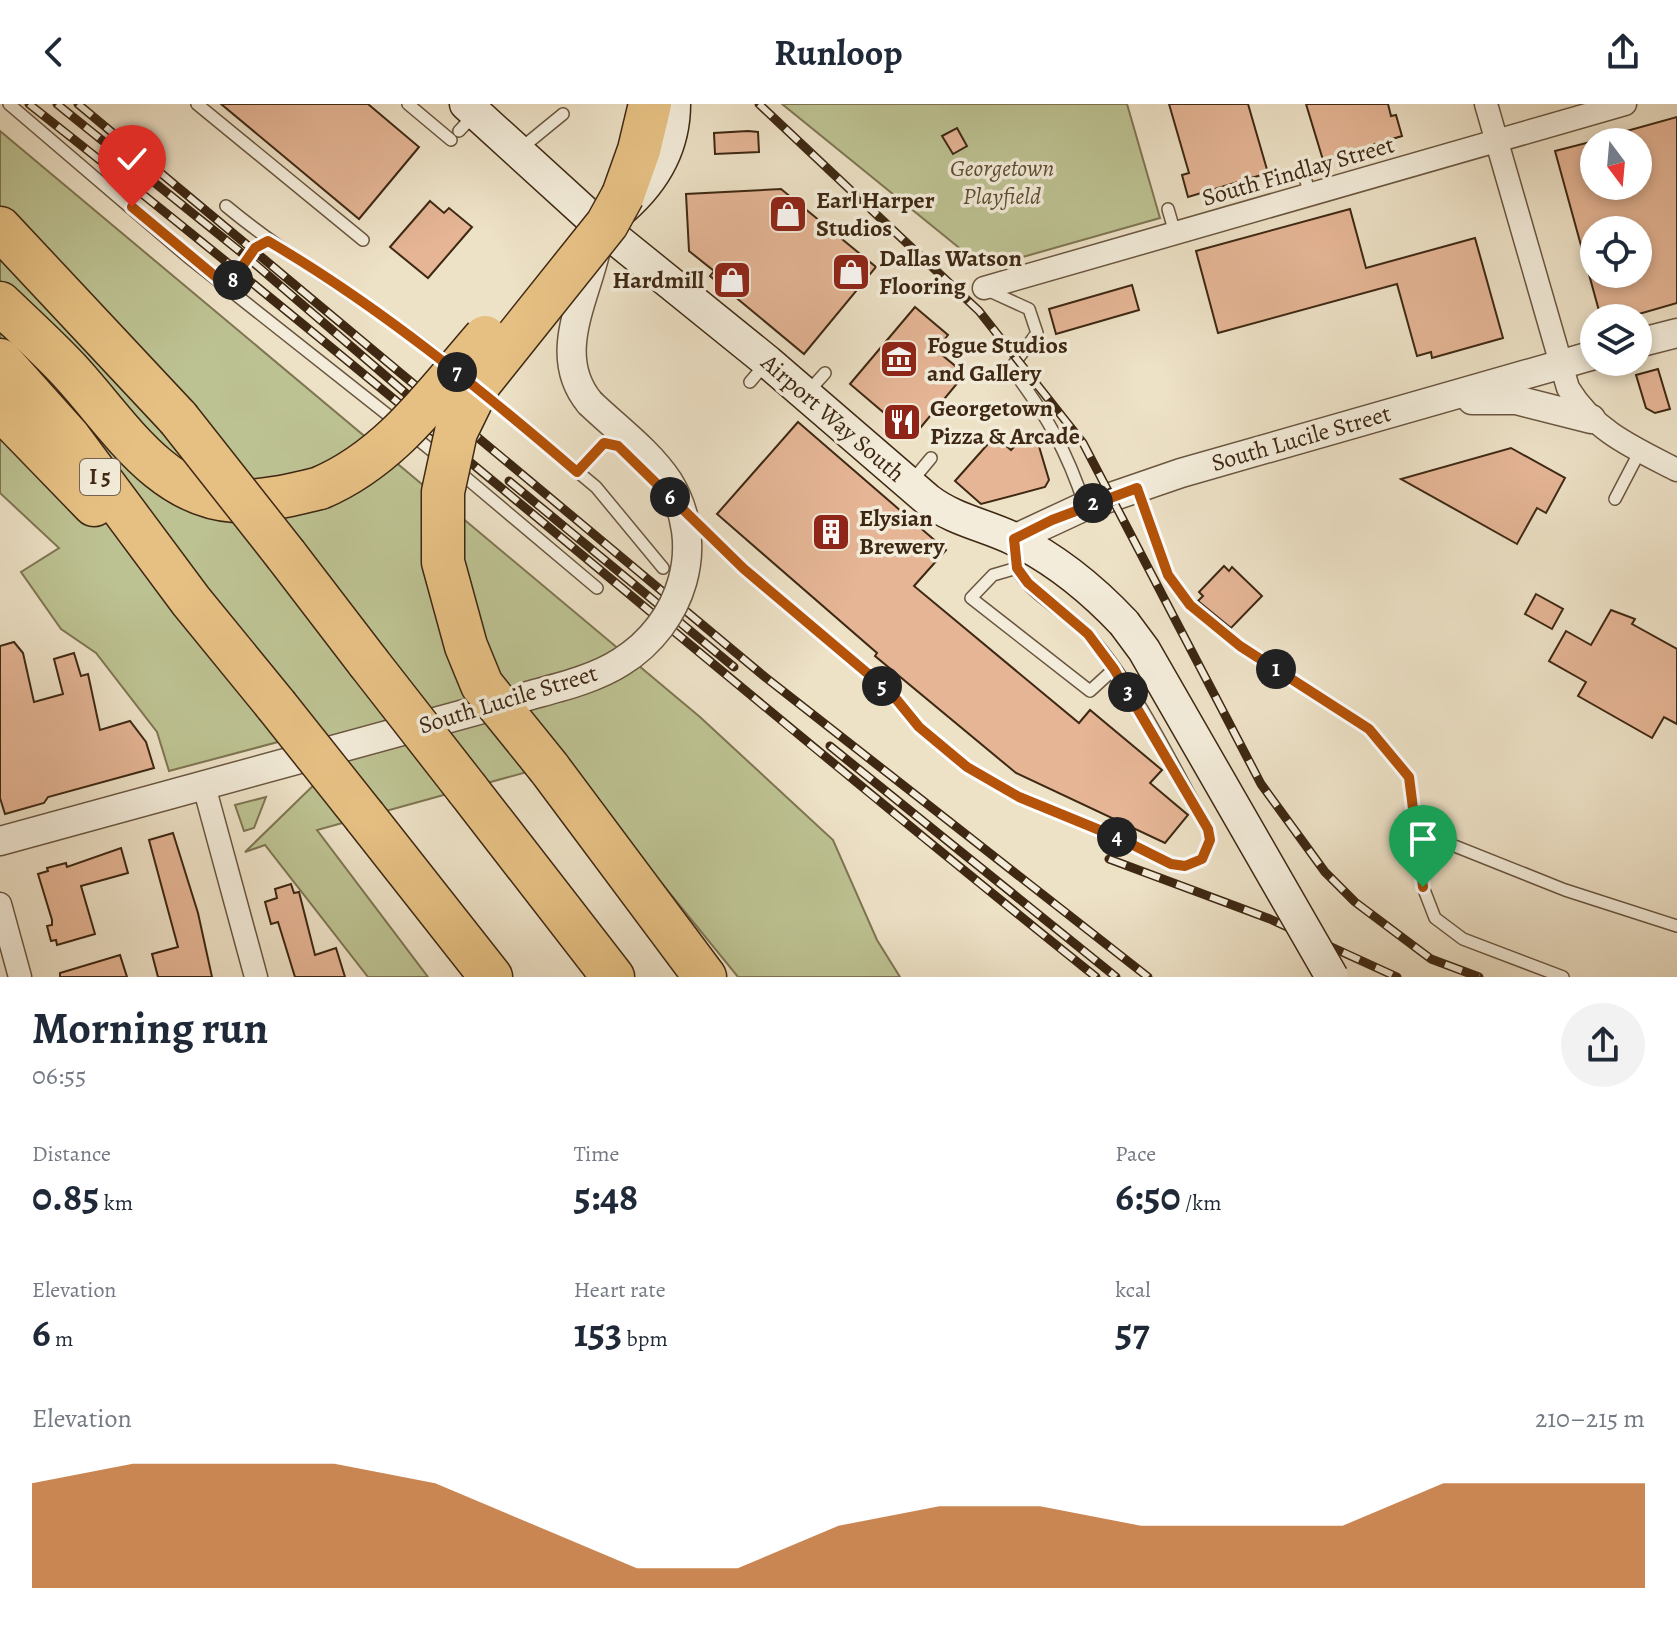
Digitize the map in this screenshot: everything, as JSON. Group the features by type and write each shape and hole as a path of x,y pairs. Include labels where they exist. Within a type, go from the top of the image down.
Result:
{"highway":[{"path":"650,104 639,150 607,224 480,383 456,432 443,492 443,562 466,646 482,685 549,768 705,977"},
{"path":"0,303 67,368 144,457 173,478 215,497 234,501 266,500 320,488 355,472 394,440 535,281 612,211"},
{"path":"0,228 178,418 613,977"},
{"path":"0,244 73,305"},
{"name":"I 5","path":"0,360 69,437 191,601 491,977"},
{"path":"0,408 191,601"}],"main road":[{"path":"632,104 605,185 612,211 633,199 657,170 670,136 674,104"},
{"name":"Airport Way South","path":"463,122 518,151 612,211 759,372 816,384 909,484 957,519 1016,554 1079,579 1124,623 1144,650 1332,977"}],"street":[{"path":"1486,104 1559,365 1568,388 1591,419"},
{"name":"South Findlay Street","path":"984,288 1625,104"},
{"name":"South Lucile Street","path":"0,841 587,678 619,663 659,630 683,587 687,545 678,502 655,464 590,403 569,361 570,342 612,211"},
{"path":"1652,339 1677,333"},
{"name":"South Lucile Street","path":"1016,554 1085,506 1137,488 1580,359"},
{"path":"1419,405 1516,400 1591,419 1640,451 1677,470"},
{"path":"204,786 256,977"},
{"path":"0,904 20,977"}],"lane":[{"path":"9,104 228,287 499,504 597,588"},
{"path":"197,104 363,240"},
{"path":"408,104 463,122"},
{"path":"518,151 563,114"},
{"path":"1302,167 1310,195"},
{"path":"226,206 268,241 310,266 434,353 596,487 663,568"},
{"path":"1168,209 1175,233"},
{"path":"228,287 255,248 268,241"},
{"path":"984,288 1029,309 1037,333 1011,368 1042,409 1068,454 1085,506"},
{"path":"577,472 604,443 618,446 744,569 892,694 919,727 967,767 1019,797 1119,838 1171,864 1185,866 1202,859 1210,840 1208,829 1114,669 1088,634 1028,583 1016,554 971,598 1090,691 1114,669"},
{"path":"1615,499 1640,451"},
{"path":"909,484 931,458"},
{"path":"1137,488 1168,575 1190,605 1240,646 1369,729 1409,777 1423,887 1435,918 1463,939 1563,977"},
{"path":"1417,831 1565,890 1677,926"}],"green space":[{"name":"Georgetown Playfield","path":"782,104 1127,104 1160,218 984,268"},
{"path":"0,131 700,717 833,840 877,940 900,977 738,977 563,762 317,830 428,977 368,977 265,845 245,852 321,778 308,734 169,771 157,732 96,653 61,629 21,572 59,548 0,493"},
{"path":"266,797 254,828 244,831 235,805"}],"building":[{"path":"221,104 368,104 419,147 359,219"},
{"path":"1169,104 1248,104 1268,173 1188,197 1182,175 1189,173"},
{"path":"1306,104 1388,104 1391,116 1396,115 1402,136 1323,160"},
{"path":"1677,117 1677,303 1652,310 1652,304 1597,304 1593,288 1652,288 1652,216 1580,216 1580,242 1555,151 1580,145 1580,200 1652,200 1652,128 1637,128"},
{"path":"957,128 967,146 953,154 942,136"},
{"path":"758,132 759,152 715,154 714,133"},
{"path":"781,189 876,267 804,354 710,276 714,271 689,251 686,194"},
{"path":"430,201 444,213 449,208 472,227 428,278 390,247"},
{"path":"1350,209 1366,268 1475,238 1503,338 1432,358 1431,352 1417,356 1397,284 1218,333 1196,251"},
{"path":"1132,285 1139,310 1056,334 1049,309"},
{"path":"915,307 948,335 936,350 965,374 916,433 886,408 883,412 850,384"},
{"path":"1658,369 1670,409 1655,413 1646,408 1636,376 1652,376 1652,371"},
{"path":"798,422 946,550 914,586 1079,723 1090,710 1162,770 1150,783 1188,815 1165,843 1016,773 875,656 877,653 717,514"},
{"path":"1035,433 1049,480 1045,487 981,504 955,481 995,436 1011,450 1026,434"},
{"path":"1511,448 1565,478 1546,513 1537,508 1517,544 1401,479"},
{"path":"1224,566 1229,571 1232,567 1262,596 1231,628 1198,601 1203,596 1199,592"},
{"path":"1536,594 1563,609 1552,629 1525,614"},
{"path":"1611,610 1635,619 1632,624 1677,649 1677,724 1664,717 1652,738 1578,696 1586,682 1549,661 1566,631 1591,645"},
{"path":"14,642 23,653 34,702 63,694 54,659 74,653 81,676 88,674 100,730 130,721 146,742 154,768 48,797 44,803 5,814 0,798 0,646"},
{"path":"173,833 198,913 212,977 158,977 152,954 178,947 149,840"},
{"path":"121,848 128,873 81,886 95,934 57,945 56,940 51,941 47,926 52,925 52,920 38,874 48,871 47,868 66,863 67,867"},
{"path":"291,884 294,893 299,892 315,955 336,948 345,977 295,977 278,922 271,924 265,902 277,898 275,889"},
{"path":"120,955 127,977 60,977 60,973"}],"railway":[{"path":"29,104 298,320 1096,977"},
{"path":"57,104 248,258 430,414"},
{"path":"78,104 765,677 1148,977"},
{"path":"759,104 979,311 1083,443 1261,784 1325,872 1355,902 1431,959 1479,977"},
{"path":"509,481 734,667"},
{"path":"830,746 1116,977"},
{"path":"1109,859 1270,919 1397,977"}],"place":[{"name":"Earl Harper Studios","path":"788,214"},
{"name":"Dallas Watson Flooring","path":"851,272"},
{"name":"Hardmill","path":"732,280"},
{"name":"Fogue Studios and Gallery","path":"899,359"},
{"name":"Georgetown Pizza & Arcade","path":"902,422"},
{"name":"Elysian Brewery","path":"831,532"}],"route":[{"path":"132,207 188,257 228,287 255,248 268,241 310,266 434,353 577,472 604,443 618,446 744,569 892,694 919,727 967,767 1019,797 1076,823 1119,838 1171,864 1185,866 1202,859 1210,840 1208,829 1114,669 1088,634 1028,583 1017,568 1014,539 1085,506 1137,488 1168,575 1190,605 1240,646 1369,729 1409,777 1423,887"}]}
